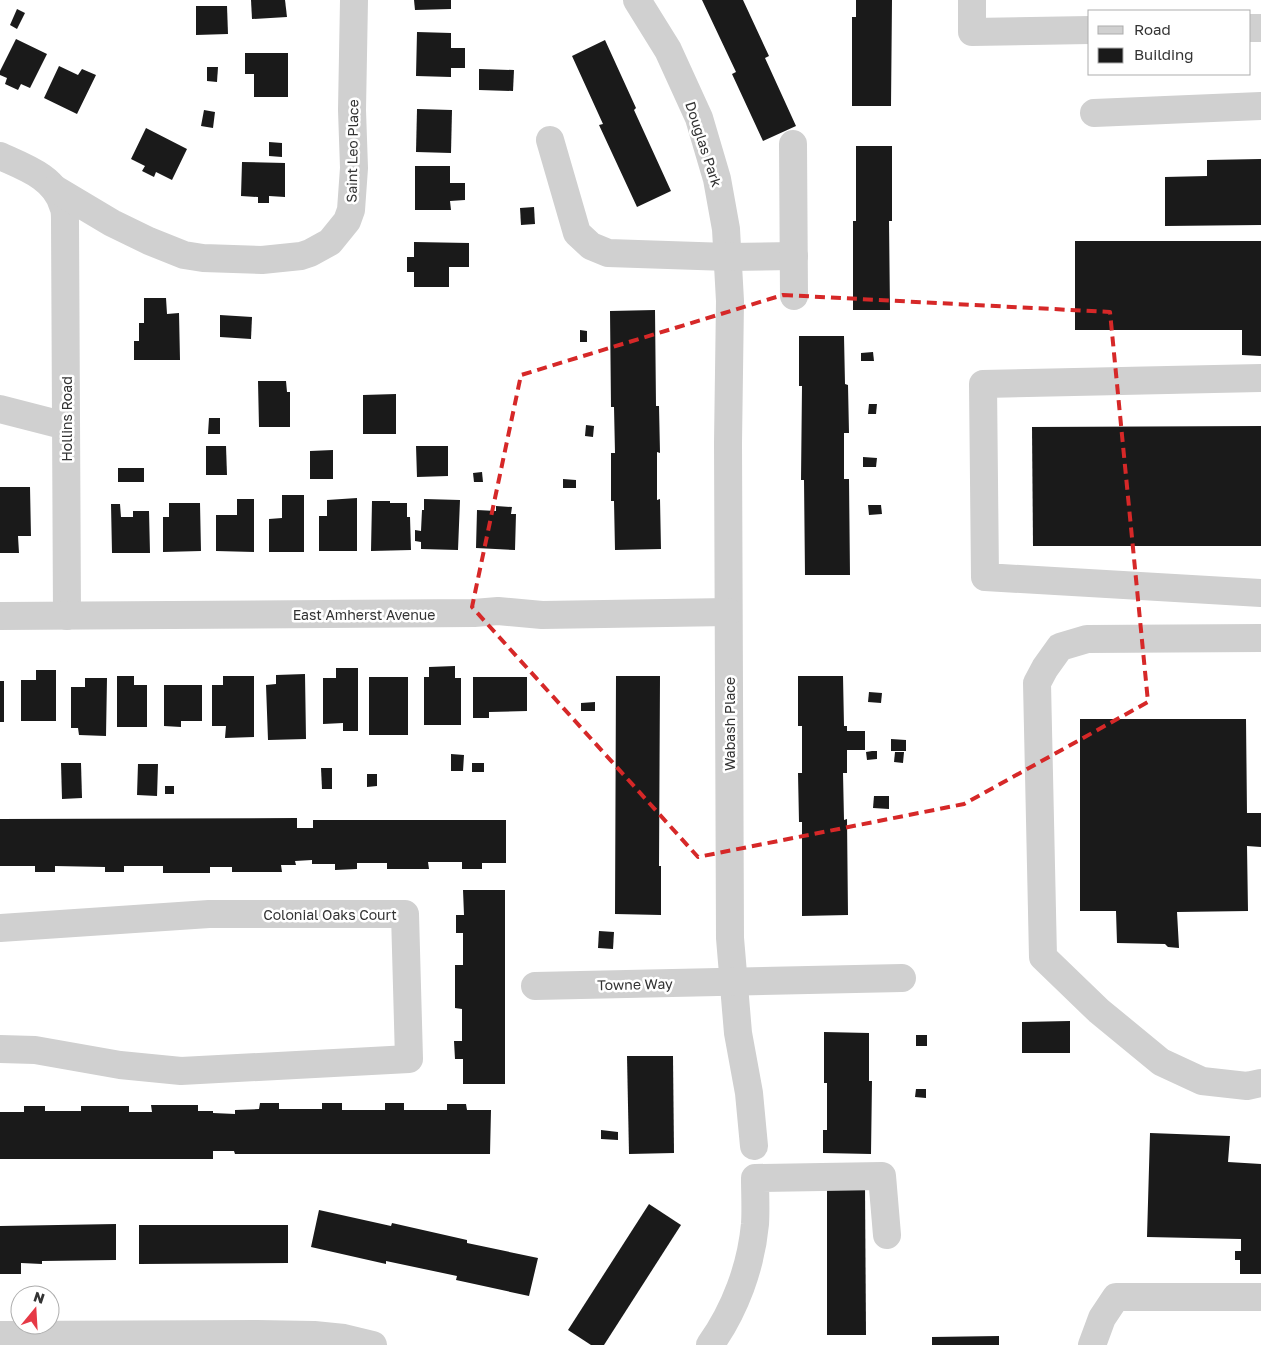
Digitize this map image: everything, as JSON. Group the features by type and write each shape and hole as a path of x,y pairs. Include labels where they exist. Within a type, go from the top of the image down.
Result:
{"street":[{"name":"Saint Leo Place","path":"0,156 42,176 55,189 112,223 148,241 184,255 203,258 262,260 301,256 310,253 330,242 347,220 351,210 354,168 352,110 354,0"},
{"name":"Douglas Park","path":"637,0 668,50 699,118 717,179 726,229 730,301"},
{"path":"972,0 972,32 1088,30"},
{"path":"1094,113 1261,106"},
{"path":"550,140 577,233 591,246 608,253 728,257 794,256"},
{"path":"793,144 794,296"},
{"name":"Hollins Road","path":"55,189 63,206 65,221 67,616"},
{"name":"Wabash Place","path":"730,301 728,443 730,938 738,1032 749,1093 754,1146"},
{"path":"1261,378 983,384 986,577 1261,593"},
{"path":"0,409 66,426"},
{"name":"East Amherst Avenue","path":"0,616 728,612"},
{"path":"1261,638 1086,639 1060,647 1037,683 1043,957 1100,1011 1161,1062 1202,1081 1246,1086 1261,1083"},
{"name":"Colonial Oaks Court","path":"0,928 209,914 405,914 409,1059 182,1071 120,1065 35,1050 0,1049"},
{"name":"Towne Way","path":"535,986 902,978"},
{"path":"710,1345 718,1334 736,1299 745,1275 752,1249 755,1222 755,1178 882,1176 887,1235"},
{"path":"1092,1345 1102,1318 1116,1297 1261,1297"},
{"path":"5,1339 249,1334 314,1335 344,1338 373,1345"}],"highlighted area":[{"path":"783,295 1110,312 1148,702 964,804 698,857 472,607 521,375"}],"building":[{"path":"251,0 285,0 287,17 252,19"},
{"path":"414,0 451,0 451,9 415,10"},
{"path":"702,0 743,0 769,56 765,58 796,126 763,141 732,74 736,72"},
{"path":"856,0 892,0 891,106 852,106 852,17 856,17"},
{"path":"196,6 227,6 228,34 196,35"},
{"path":"17,9 25,13 17,29 10,25"},
{"path":"417,32 451,33 451,48 465,48 465,68 451,68 451,77 416,76"},
{"path":"16,39 47,54 30,88 21,84 18,90 5,84 7,78 0,75 0,71"},
{"path":"605,40 671,191 637,207 599,125 603,124 572,56"},
{"path":"245,53 288,53 288,97 254,97 254,74 245,74"},
{"path":"59,66 78,75 82,69 96,75 77,114 44,98"},
{"path":"207,67 218,67 217,82 207,81"},
{"path":"479,69 514,70 513,91 479,90"},
{"path":"417,109 452,110 451,153 416,152"},
{"path":"204,110 215,112 213,128 201,126"},
{"path":"146,128 187,149 172,180 156,172 154,177 142,171 145,166 131,159"},
{"path":"269,142 282,143 282,157 269,156"},
{"path":"856,146 892,146 892,221 889,221 890,310 853,310 853,221 856,221"},
{"path":"1261,159 1261,225 1165,226 1165,177 1207,176 1207,160"},
{"path":"242,162 285,163 285,197 269,196 269,203 258,203 258,197 241,196"},
{"path":"415,166 450,166 450,183 465,183 465,200 450,201 451,210 415,210"},
{"path":"534,207 535,224 521,225 520,208"},
{"path":"1075,241 1261,241 1261,356 1242,355 1242,330 1075,330"},
{"path":"414,242 469,243 469,267 449,267 449,287 414,287 414,272 407,272 407,257 414,257"},
{"path":"144,298 166,298 167,314 179,313 180,360 134,360 134,341 139,341 139,323 144,323"},
{"path":"655,310 656,406 659,406 660,453 657,452 657,500 660,499 661,549 615,550 614,501 611,501 611,453 615,453 614,407 611,407 610,311"},
{"path":"220,315 252,317 251,339 220,337"},
{"path":"580,330 587,331 587,342 580,342"},
{"path":"799,336 844,336 849,433 844,433 844,479 849,479 850,575 805,575 804,480 801,480 802,386 799,386"},
{"path":"873,352 874,361 861,361 861,353"},
{"path":"258,381 286,381 287,392 290,392 290,427 259,427"},
{"path":"396,394 396,434 363,434 363,395"},
{"path":"869,404 877,404 876,414 868,414"},
{"path":"209,418 220,418 220,434 208,434"},
{"path":"586,425 594,426 593,437 585,436"},
{"path":"1261,426 1261,546 1033,546 1032,427"},
{"path":"206,446 226,446 227,475 206,475"},
{"path":"416,446 448,446 448,476 417,477"},
{"path":"333,450 333,479 310,479 310,451"},
{"path":"863,457 877,458 876,467 863,467"},
{"path":"118,468 144,468 144,482 118,482"},
{"path":"482,472 483,482 474,482 473,473"},
{"path":"563,479 576,480 576,488 563,488"},
{"path":"0,487 30,487 31,536 18,536 19,553 0,553"},
{"path":"282,495 304,495 304,552 269,552 269,519 282,518"},
{"path":"357,498 357,551 319,551 319,516 327,516 327,500"},
{"path":"237,499 254,499 254,552 216,551 216,515 237,515"},
{"path":"424,499 460,500 458,550 421,549 421,542 415,541 415,530 421,531"},
{"path":"372,501 407,503 407,517 410,517 411,550 371,551"},
{"path":"169,503 200,503 201,551 163,552 163,517 169,517"},
{"path":"111,504 120,504 121,517 133,517 133,511 149,511 150,553 112,553"},
{"path":"868,505 881,505 882,514 869,515"},
{"path":"496,506 512,507 511,514 516,514 515,550 476,548 477,510 496,511"},
{"path":"455,666 455,678 461,678 461,725 424,725 424,677 429,677 429,667"},
{"path":"336,668 358,668 358,731 343,731 343,723 323,724 323,678 336,678"},
{"path":"36,670 56,670 56,721 21,721 21,680 36,680"},
{"path":"305,674 306,739 268,740 266,685 276,684 276,675"},
{"path":"117,676 134,676 134,685 147,685 147,727 117,727"},
{"path":"223,676 254,676 254,737 225,738 226,726 212,726 212,685 223,685"},
{"path":"616,676 660,676 659,866 661,866 661,915 615,914"},
{"path":"798,676 843,676 844,726 847,726 847,731 865,731 865,750 847,750 847,773 843,773 844,820 847,819 848,915 802,916 802,822 799,822 798,773 802,773 802,726 798,726"},
{"path":"369,677 408,677 408,735 369,735"},
{"path":"473,677 527,677 527,711 489,712 489,718 473,718"},
{"path":"85,678 107,678 106,736 79,735 78,728 71,728 71,687 85,687"},
{"path":"0,681 4,681 4,722 0,722"},
{"path":"164,685 202,685 202,721 181,721 181,727 164,726"},
{"path":"869,692 882,693 881,703 868,702"},
{"path":"595,702 595,711 581,711 581,703"},
{"path":"1080,719 1246,719 1247,813 1261,813 1261,847 1247,846 1248,911 1177,912 1179,948 1168,947 1165,944 1117,943 1116,911 1080,911"},
{"path":"891,739 906,740 906,751 891,751"},
{"path":"877,751 877,759 867,760 866,752"},
{"path":"895,752 904,752 903,763 894,762"},
{"path":"451,754 464,755 463,771 451,771"},
{"path":"61,763 81,763 82,798 62,799"},
{"path":"472,763 484,763 484,772 472,772"},
{"path":"138,764 158,764 157,796 137,795"},
{"path":"321,768 332,768 332,789 322,789"},
{"path":"367,774 377,774 377,786 367,787"},
{"path":"165,786 174,786 174,794 165,794"},
{"path":"874,796 889,796 889,809 873,808"},
{"path":"297,818 297,828 313,828 313,820 506,820 506,863 482,863 482,869 462,869 462,862 428,862 429,869 387,869 387,863 357,863 357,869 335,870 335,864 312,864 312,860 295,861 296,865 281,865 282,872 232,872 232,867 210,867 210,873 163,873 163,866 124,866 124,872 105,872 105,867 55,866 55,872 35,872 35,866 0,866 0,819"},
{"path":"463,890 505,890 505,1084 463,1084 463,1059 455,1059 454,1041 462,1041 462,1009 455,1008 455,965 463,965 463,933 456,933 456,915 464,915"},
{"path":"599,931 614,932 613,949 598,948"},
{"path":"1070,1021 1070,1053 1022,1053 1022,1022"},
{"path":"824,1032 869,1033 869,1081 872,1081 871,1154 823,1153 823,1130 827,1130 827,1083 824,1083"},
{"path":"916,1035 927,1035 927,1046 916,1046"},
{"path":"627,1056 673,1056 674,1153 629,1154"},
{"path":"916,1089 926,1089 926,1098 915,1097"},
{"path":"260,1103 279,1103 279,1109 322,1109 322,1103 342,1103 342,1110 385,1110 385,1103 404,1103 404,1110 447,1110 447,1104 466,1104 467,1110 491,1110 490,1154 235,1154 234,1151 213,1151 213,1159 0,1159 0,1112 24,1112 24,1106 45,1106 45,1111 81,1111 81,1106 129,1106 129,1112 152,1112 151,1105 198,1105 198,1111 235,1114 235,1110 259,1109"},
{"path":"601,1130 618,1132 618,1140 601,1139"},
{"path":"1150,1133 1230,1136 1228,1162 1261,1164 1261,1274 1240,1274 1240,1260 1235,1260 1235,1251 1241,1251 1241,1239 1147,1237"},
{"path":"865,1186 866,1335 827,1335 827,1187"},
{"path":"649,1204 681,1225 604,1345 591,1345 568,1330"},
{"path":"319,1210 391,1226 392,1223 467,1240 467,1243 538,1258 529,1296 456,1280 457,1276 386,1261 386,1264 311,1247"},
{"path":"116,1224 116,1260 42,1261 42,1264 21,1263 21,1274 0,1274 0,1226"},
{"path":"139,1225 288,1225 288,1263 139,1264"},
{"path":"999,1336 999,1345 932,1345 932,1337"}]}
